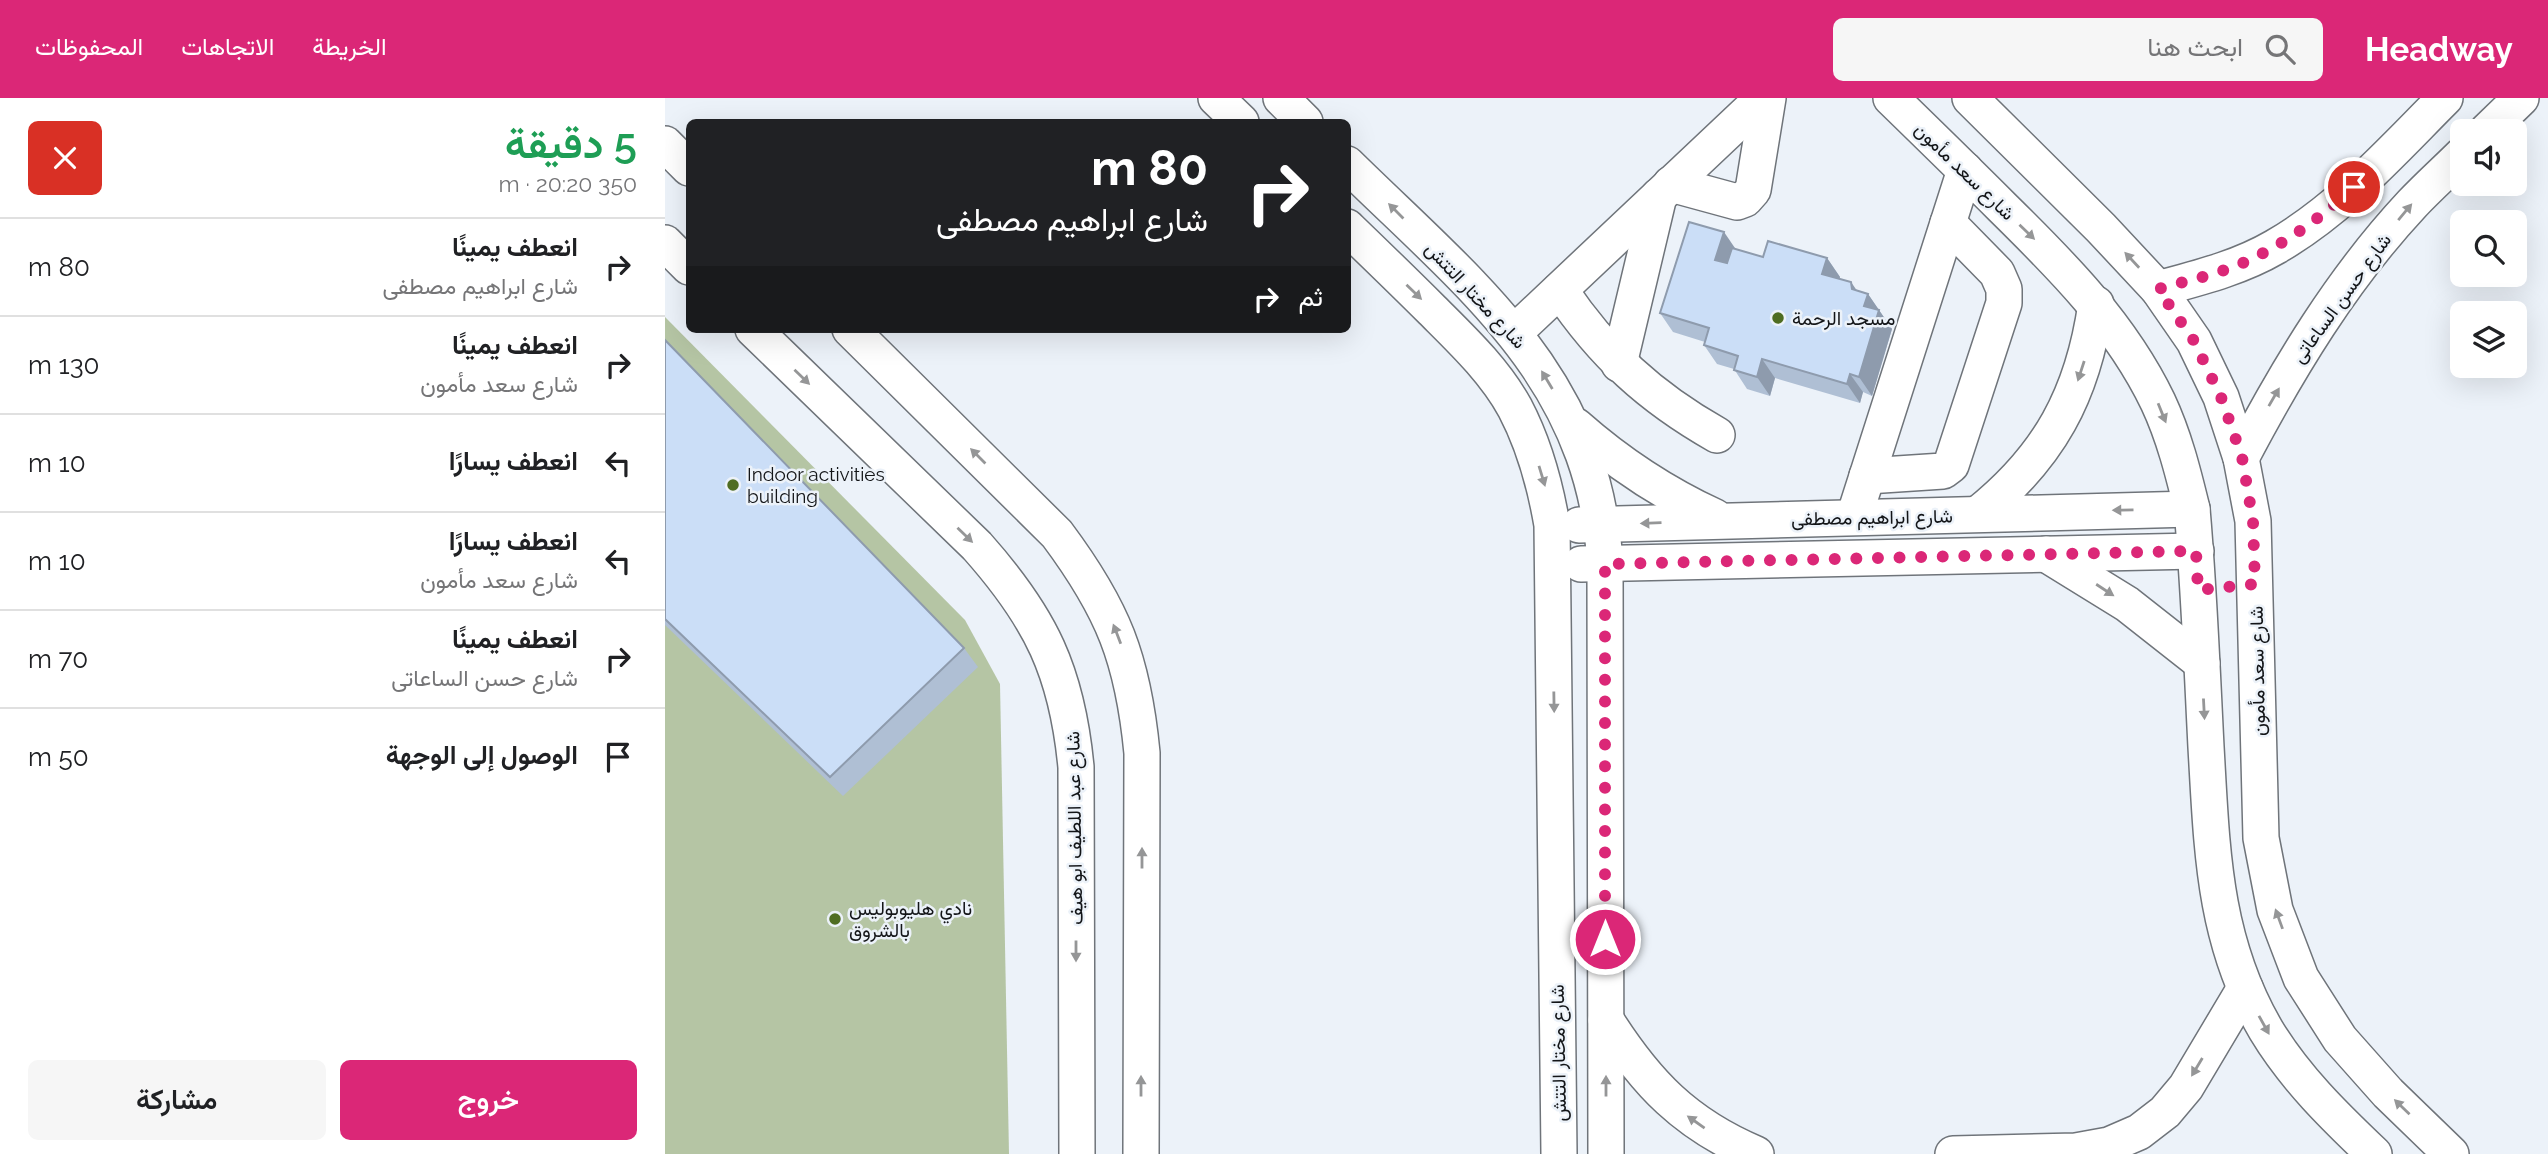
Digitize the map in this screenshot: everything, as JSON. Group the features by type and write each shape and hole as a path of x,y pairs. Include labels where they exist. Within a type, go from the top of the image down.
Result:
{"street":[{"path":"1216,98 1238,119"},
{"path":"1280,98 1302,119"},
{"path":"1515,332 1763,98"},
{"path":"1665,190 1737,202 1750,196 1768,98"},
{"name":"شارع سعد مأمون","path":"1891,98 2057,261 2096,304 2130,351 2158,402 2179,454 2192,509 2213,868 2225,929 2245,988 2266,1030 2293,1070 2374,1154"},
{"name":"شارع سعد مأمون","path":"1970,98 2101,228 2158,289 2194,341 2221,397 2242,457 2253,521 2261,838 2275,910 2301,978 2340,1039 2388,1093 2451,1154"},
{"path":"2158,289 2218,272 2274,248 2314,221 2369,173 2445,98"},
{"path":"2499,119 2521,98"},
{"path":"665,144 686,166"},
{"name":"شارع حسن الساعاتى","path":"2242,457 2272,399 2314,330 2360,265 2412,204 2450,167"},
{"name":"شارع مختار التتش","path":"1351,168 1480,294 1515,332 1545,375 1572,422 1590,471 1602,524 1605,564 1606,1154"},
{"path":"1854,517 1965,170"},
{"path":"1619,364 1665,190"},
{"path":"1867,477 1943,471 1951,465 2000,316 2005,296 2002,281 1948,223"},
{"name":"شارع مختار التتش","path":"1351,231 1463,340 1491,372 1514,407 1532,444 1545,484 1552,525 1553,565 1559,1154"},
{"path":"665,243 686,264"},
{"path":"1560,290 1619,364 1665,403 1717,435"},
{"path":"1978,514 2020,477 2054,431 2070,402 2082,370 2091,338 2096,304"},
{"name":"شارع عبد اللطيف ابو هيف","path":"757,333 977,547 1021,600 1048,648 1066,699 1076,767 1077,1154"},
{"path":"854,333 1057,534 1086,573 1109,614 1126,659 1137,705 1142,753 1141,1154"},
{"path":"1572,422 1605,452 1642,479 1681,502 1722,520"},
{"name":"شارع ابراهيم مصطفى","path":"1552,525 2192,509"},
{"path":"1553,565 2196,551"},
{"path":"2046,554 2127,604 2202,663"},
{"path":"2198,590 2255,584"},
{"path":"1953,1154 2076,1151 2109,1145 2139,1132 2165,1112 2186,1087 2245,988"},
{"path":"1606,1020 1630,1057 1658,1090 1692,1120 1729,1143 1756,1154"}],"green space":[{"name":"نادي هليوبوليس بالشروق","path":"665,317 965,620 1000,684 1009,1154 665,1154"}],"building":[{"name":"مسجد الرحمة","path":"1689,222 1724,232 1715,260 1727,263 1732,248 1763,257 1768,241 1827,258 1822,274 1851,282 1852,289 1868,294 1864,306 1879,310 1859,377 1850,374 1847,384 1762,359 1757,377 1734,370 1738,356 1704,345 1709,328 1660,313"},
{"name":"Indoor activities building","path":"665,340 964,648 830,777 665,619"}],"place":[{"name":"مسجد الرحمة","path":"1778,318"},
{"name":"Indoor activities building","path":"733,485"},
{"name":"نادي هليوبوليس بالشروق","path":"835,919"}],"route":[{"path":"1605,939 1605,564 2196,551 2198,590 2255,584 2253,521 2242,457 2221,397 2194,341 2158,289 2218,272 2274,248 2324,215 2354,187"}]}
